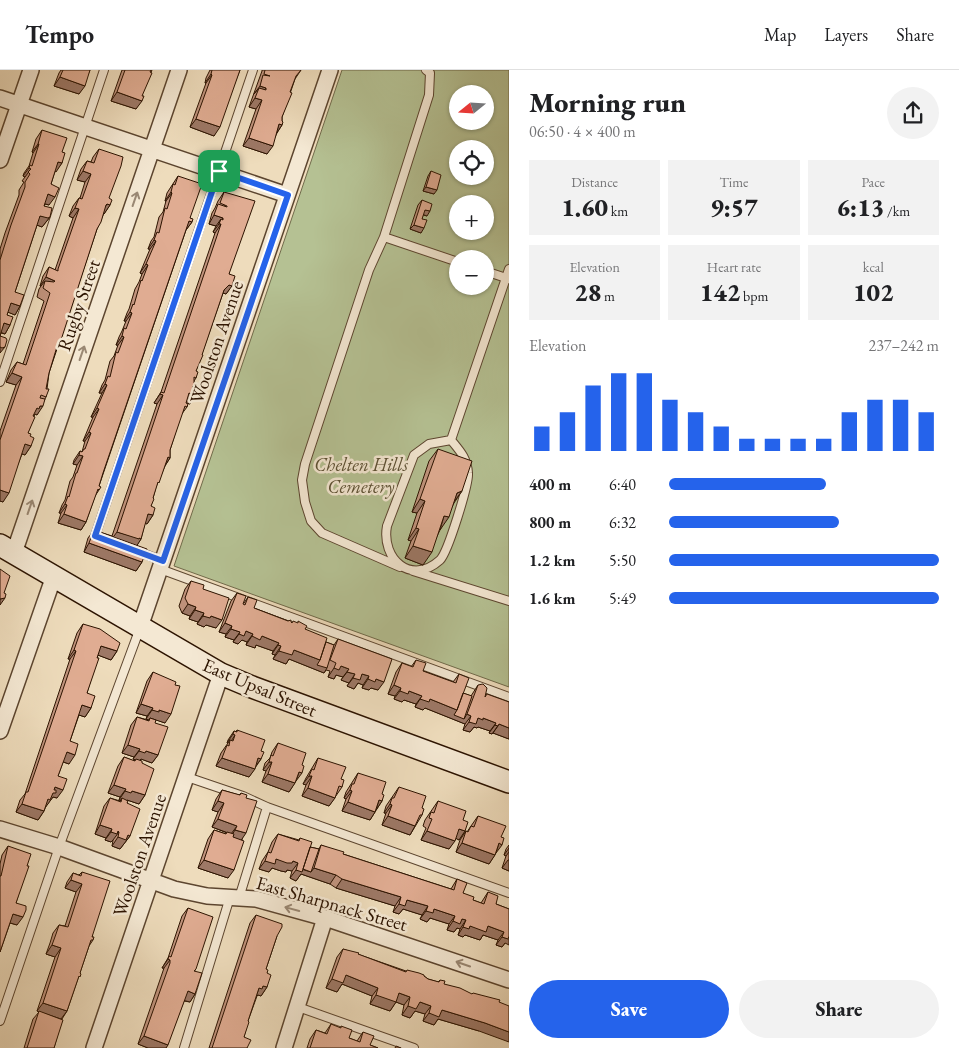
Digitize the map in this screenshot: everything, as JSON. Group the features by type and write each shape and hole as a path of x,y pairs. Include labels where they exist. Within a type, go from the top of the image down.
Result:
{"street":[{"path":"0,160 31,70"},
{"name":"Rugby Street","path":"7,549 179,70"},
{"name":"Woolston Avenue","path":"140,627 330,70"},
{"path":"0,98 288,195"},
{"name":"East Upsal Street","path":"7,549 221,674 509,782"},
{"path":"0,731 54,576"},
{"name":"Woolston Avenue","path":"94,1048 221,674"},
{"name":"East Sharpnack Street","path":"0,829 59,847 151,881 191,893 256,899 325,918 509,980"},
{"path":"284,1048 325,918"}],"lane":[{"path":"0,382 104,70"},
{"path":"103,539 95,536 253,70"},
{"path":"426,70 430,73 428,95 384,237 369,270 305,464 302,480 305,502 312,521 322,533 400,566 509,601"},
{"path":"384,237 449,259"},
{"path":"451,440 508,279 509,269"},
{"path":"494,274 508,279"},
{"path":"400,566 390,555 385,537 387,526 414,455 429,444 451,440"},
{"path":"411,570 426,568 440,560 446,552 464,495 468,474 464,454 451,440"},
{"path":"129,548 162,565 509,697"},
{"path":"0,1022 59,847 140,627"},
{"path":"187,777 509,892"},
{"path":"184,1048 234,898 267,807"},
{"path":"298,1006 414,1048"}],"green space":[{"name":"Chelten Hills Cemetery","path":"342,70 509,70 509,687 174,566"}],"building":[{"path":"63,70 90,70 85,86 60,77"},
{"path":"125,70 151,70 150,72 152,73 142,96 144,96 142,101 117,92"},
{"path":"212,70 240,70 220,127 196,119 212,75"},
{"path":"265,70 301,70 296,76 290,92 292,93 282,117 283,122 282,125 279,124 273,146 249,138 262,100 255,98 259,88 266,90 266,88 260,86 263,75 270,76 264,74"},
{"path":"42,130 67,138 62,152 65,153 62,163 58,162 51,184 59,188 55,197 48,194 44,206 52,208 50,217 40,216 15,292 24,295 20,306 11,303 7,315 13,317 10,325 4,323 0,336 0,260 25,187 25,182 30,174 28,172 31,169 29,168 30,165 32,166"},
{"path":"99,149 123,157 121,166 109,198 112,200 110,205 106,205 62,337 59,340 49,373 46,389 49,389 46,397 41,395 40,398 45,399 43,406 40,406 39,409 37,408 33,416 35,417 28,433 34,438 31,446 25,444 9,493 0,490 0,440 22,377 12,373 17,362 26,365 50,293 43,288 45,281 55,281 46,277 49,267 58,271 79,209 75,208 79,198 82,199 91,174 83,171 87,161 94,163"},
{"path":"431,171 441,175 437,190 426,187"},
{"path":"178,176 202,184 190,218 193,219 192,222 189,221 103,473 99,486 101,487 98,489 86,522 64,514 67,505 65,504 83,456 79,455 80,451 82,452 85,449 91,433 89,432 99,409 97,408 107,385 105,384 108,376 110,377 116,352 118,353 124,337 122,336 124,328 126,329 132,313 130,312 148,265 146,264 156,241 154,240 157,232 159,233 165,208 167,209 172,193 173,184 175,185"},
{"path":"224,192 255,201 229,274 235,276 232,286 229,285 224,290 196,371 198,372 196,378 194,377 195,386 192,387 198,389 196,396 189,393 186,403 188,404 187,407 185,406 170,450 170,458 168,457 153,498 151,506 155,508 153,515 148,514 141,539 139,539 117,532 163,395 160,394 161,392 164,393 221,224 219,224 221,219 223,220 223,218 214,215 218,204 227,207 220,203"},
{"path":"422,200 432,204 430,211 425,210 422,219 427,220 424,228 414,225"},
{"path":"0,336 7,340 5,347 2,348 0,347"},
{"path":"438,449 472,461 462,491 457,493 449,517 444,516 432,552 413,546 419,529 416,528 425,501 420,499"},
{"path":"94,530 147,549 142,562 89,543"},
{"path":"0,569 10,576 4,593 6,594 5,598 0,599"},
{"path":"191,581 204,585 203,589 229,598 222,620 211,616 210,618 203,616 204,613 195,610 196,607 188,604 185,598"},
{"path":"237,593 246,596 243,604 245,605 248,597 257,600 254,608 288,621 291,620 292,623 293,621 298,623 298,621 307,626 305,629 327,638 320,660 294,650 292,655 279,651 281,646 278,645 279,643 262,636 260,640 246,631 244,636 239,634 240,632 231,629 232,626 225,623"},
{"path":"83,624 100,629 120,643 117,651 101,646 97,658 99,658 87,693 95,696 91,708 82,705 70,741 78,744 75,755 67,752 58,776 67,779 63,790 55,787 56,793 53,793 50,800 48,799 44,811 22,804 26,792 28,792 76,651 74,650"},
{"path":"338,639 392,659 384,682 376,679 375,682 368,679 369,676 362,674 360,680 353,678 355,674 347,672 349,669 341,666 339,670 334,668 336,663 330,660"},
{"path":"326,642 334,645 327,668 317,665"},
{"path":"416,660 426,663 423,671 456,683 459,674 469,678 457,710 430,699 429,702 420,699 422,696 409,691 408,694 400,691 401,688 394,685 402,663 413,667"},
{"path":"153,672 176,682 175,685 180,686 171,714 152,710 153,708 141,704"},
{"path":"483,684 487,688 485,697 487,694 509,702 509,728 499,724 498,726 495,725 496,723 483,718 483,720 478,718 476,724 469,722 471,716 467,714 478,685"},
{"path":"463,693 472,696 464,719 454,715"},
{"path":"137,717 149,721 150,718 156,720 155,723 168,727 158,755 139,751 140,749 128,745"},
{"path":"237,730 265,740 261,751 264,752 261,759 258,758 255,769 222,758 227,745 229,746 230,740 233,741 234,731 237,732"},
{"path":"278,743 306,753 302,765 304,766 302,773 299,772 295,783 268,774 272,762 269,762 271,755 273,756"},
{"path":"124,757 135,761 136,759 142,761 142,763 154,769 145,795 132,791 131,793 114,785"},
{"path":"318,758 346,767 341,779 344,780 342,787 339,786 335,798 308,788 312,776 309,776 312,769 314,770"},
{"path":"358,773 386,782 382,801 379,800 375,812 348,802 352,791 350,790 352,784 354,784"},
{"path":"399,787 426,796 422,815 420,815 415,826 388,816 392,805 390,804 392,798 394,798"},
{"path":"222,790 240,795 241,793 247,795 246,798 257,801 246,833 235,830 237,826 218,819 224,803 218,801"},
{"path":"110,798 121,802 122,798 128,801 127,803 140,809 130,836 128,835 126,840 118,837 118,831 117,834 111,832 112,829 100,825"},
{"path":"438,801 466,811 463,820 468,822 465,831 459,829 455,841 427,831 432,819 429,818 431,812 434,813"},
{"path":"478,816 506,826 501,837 504,838 502,845 499,843 495,855 462,843 466,831 468,832 471,826 474,827"},
{"path":"214,830 226,834 227,832 234,834 233,837 244,841 234,870 204,860"},
{"path":"278,834 299,841 300,838 312,842 302,872 296,870 298,863 293,861 292,863 287,863 276,859 275,864 265,861 268,852 271,853"},
{"path":"321,845 454,890 457,879 467,883 463,893 474,897 473,900 484,904 488,892 498,896 496,904 509,909 508,939 502,937 504,932 488,926 486,932 470,926 469,929 463,927 466,920 462,919 460,924 453,921 455,916 434,909 433,913 426,911 428,906 407,900 405,906 399,904 401,897 342,879 336,875 314,868"},
{"path":"8,846 31,854 27,866 29,866 16,903 26,906 26,910 23,917 13,914 0,952 0,876"},
{"path":"310,847 319,849 311,872 303,869"},
{"path":"82,872 110,881 92,937 94,937 91,940 67,1011 43,1003 61,948 52,945 59,925 68,927 82,884 71,880 73,873 81,876"},
{"path":"188,908 213,917 194,971 202,973 195,994 188,991 168,1045 144,1036 170,963 169,956 171,957"},
{"path":"256,915 282,924 282,927 266,969 268,970 267,973 271,975 267,987 259,988 248,1021 244,1037 251,1040 247,1048 212,1048"},
{"path":"343,949 359,953 406,972 407,970 419,973 428,979 439,982 440,980 445,981 444,984 460,988 472,994 500,1000 499,1002 509,1006 509,1032 442,1010 439,1017 429,1013 431,1006 420,1002 416,1009 408,1006 410,997 399,993 396,1002 376,995 378,988 346,975 343,983 332,979"},
{"path":"39,1011 63,1020 54,1048 27,1048"},
{"path":"331,1024 352,1030 349,1038 360,1042 363,1032 374,1036 370,1045 378,1048 310,1048 316,1030 327,1034"}],"route":[{"path":"219,171 288,195 163,561 95,536 219,171"}]}
